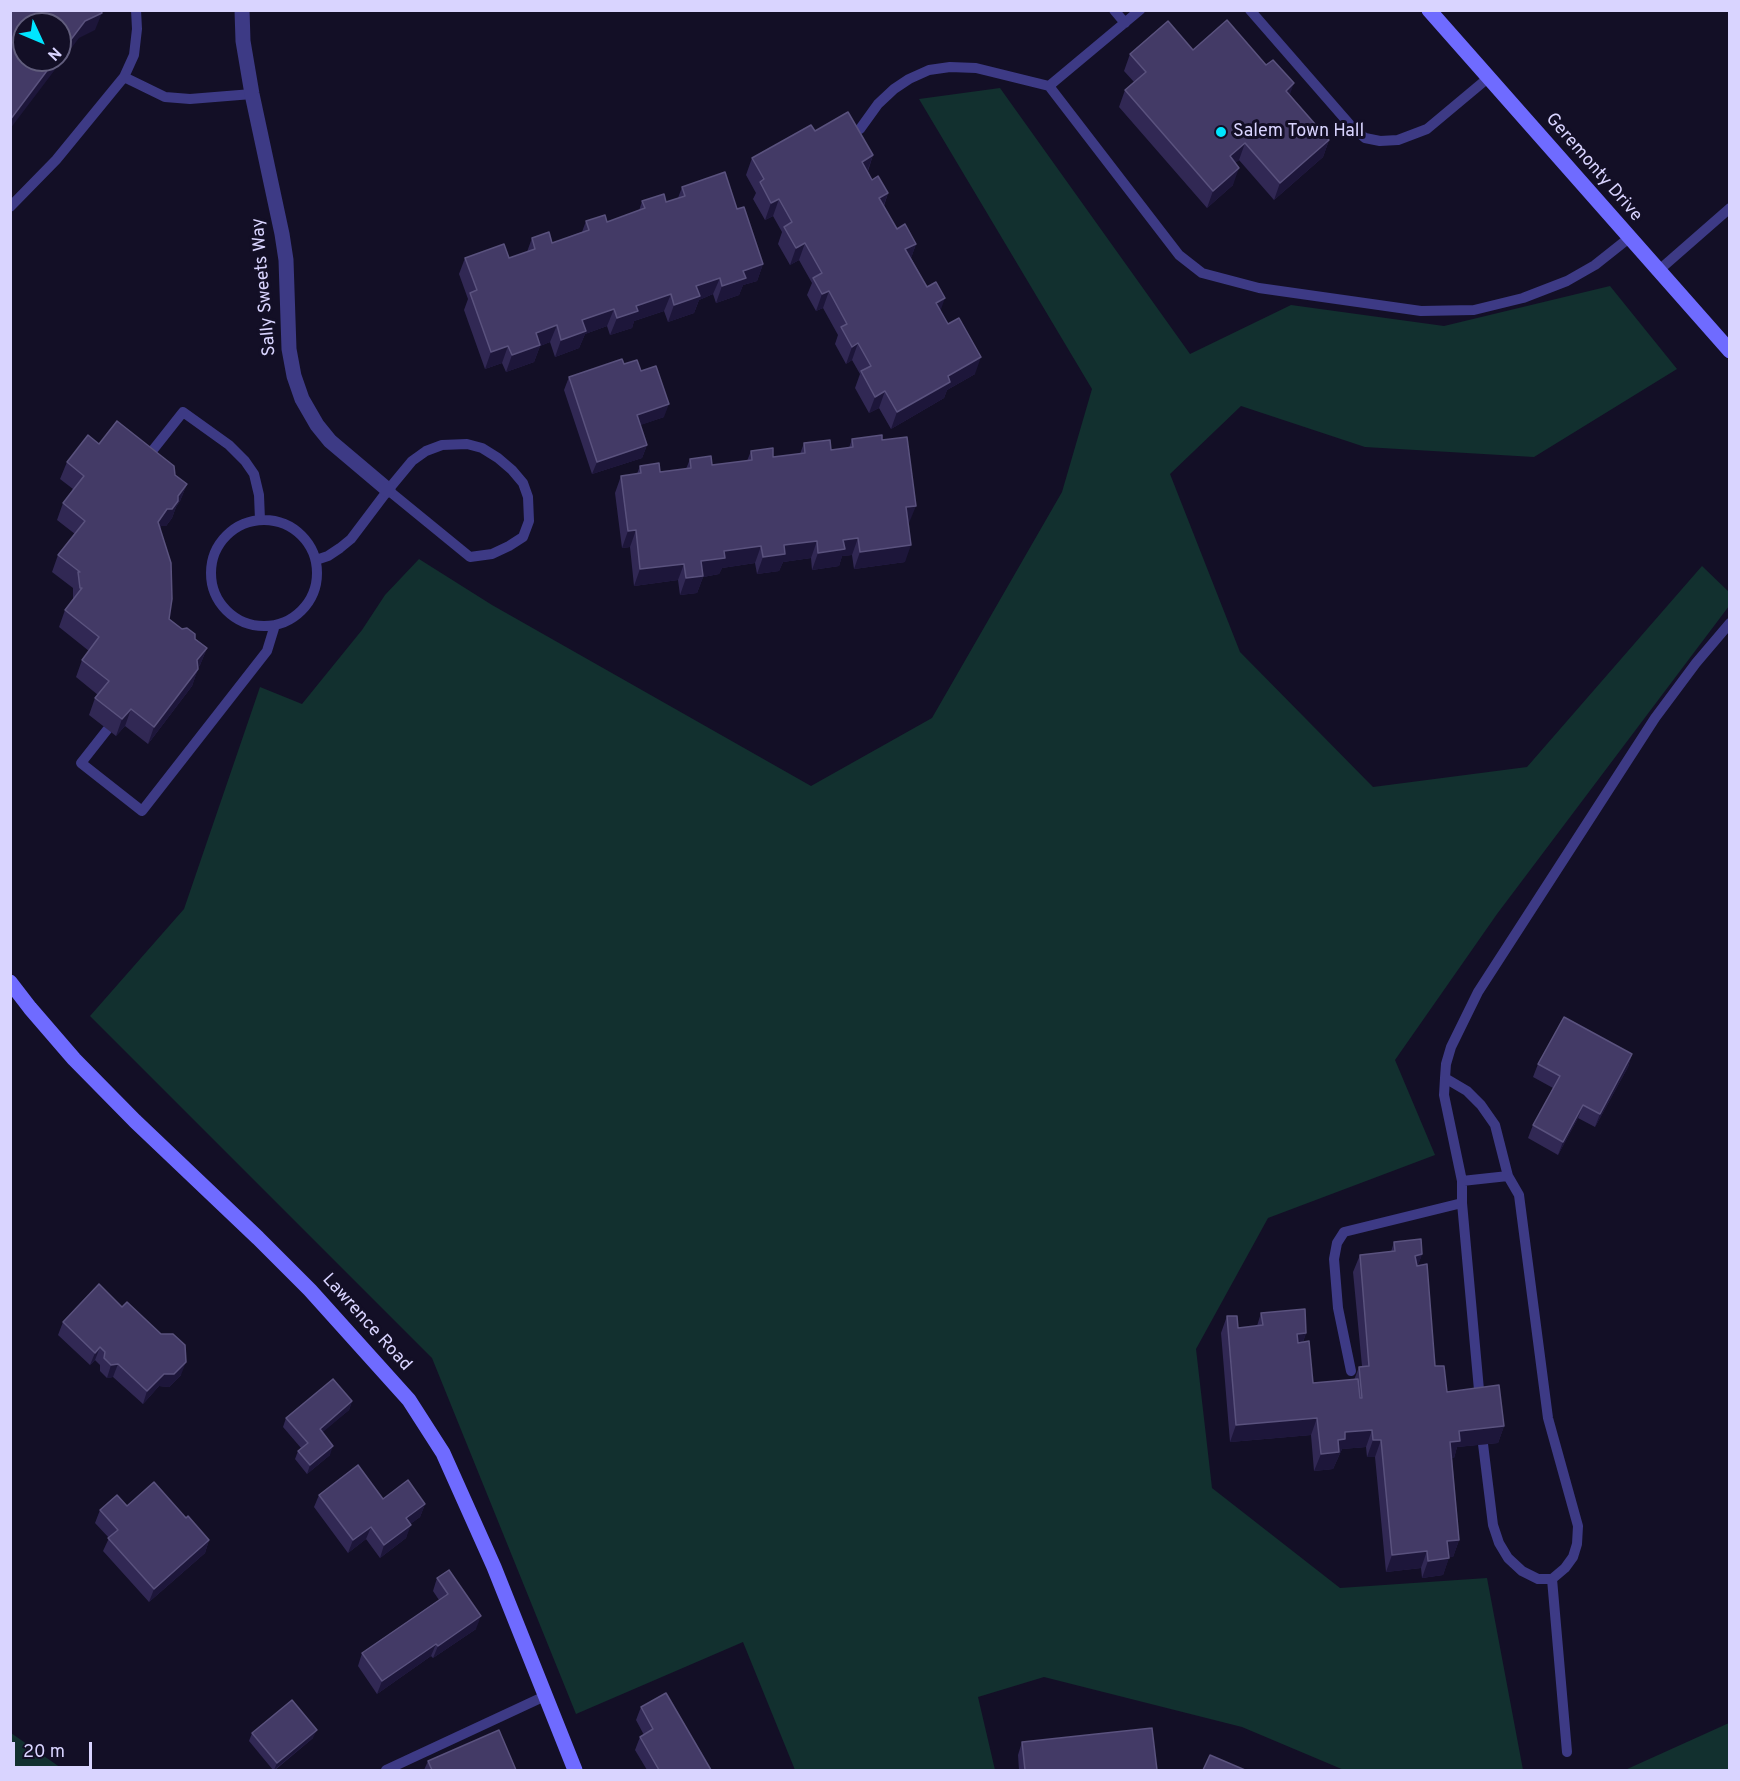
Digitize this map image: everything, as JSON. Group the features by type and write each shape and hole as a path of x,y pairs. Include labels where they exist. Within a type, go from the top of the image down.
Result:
{"street":[{"name":"Sally Sweets Way","path":"242,10 243,41 252,94 282,234 289,349 294,376 302,399 317,425 330,441 388,490"},
{"name":"Geremonty Drive","path":"1429,10 1730,351"},
{"name":"Lawrence Road","path":"10,982 74,1059 310,1290 409,1400 443,1453 494,1567 575,1770"}],"lane":[{"path":"10,207 14,194 56,160 124,77 134,56 137,29 136,10"},
{"path":"1114,10 1125,23"},
{"path":"1049,87 1140,10"},
{"path":"1250,10 1352,127 1365,138 1380,141 1398,140 1427,129 1488,78"},
{"path":"860,129 878,104 894,88 929,70 950,67 976,68 1049,87 1179,255 1202,273 1259,288 1421,310 1474,310 1522,298 1567,281 1595,265 1629,238"},
{"path":"124,77 165,97 190,99 252,94"},
{"path":"1658,272 1730,208"},
{"path":"142,463 183,412 229,445 245,460 254,474 259,495 260,520"},
{"path":"316,560 328,556 351,539 388,490 412,461 426,451 442,445 467,444 482,448 498,458 523,483 528,497 530,521 523,537 509,546 492,554 470,557 388,490"},
{"path":"266,520 282,523 297,531 309,544 316,560 317,577 313,594 304,608 290,619 275,625 256,626 240,620 225,610 215,595 211,578 213,560 220,543 232,531 248,522 266,520"},
{"path":"1481,1404 1462,1203 1462,1181 1444,1095 1451,1047 1478,993 1655,718 1696,663 1730,623"},
{"path":"107,730 81,763 142,811 267,651 275,625"},
{"path":"1445,1078 1467,1090 1495,1125 1508,1176 1519,1195 1548,1418 1578,1526 1577,1544 1573,1557 1565,1568 1552,1579 1538,1579 1522,1571 1508,1558 1499,1543 1493,1525 1483,1444"},
{"path":"1462,1181 1508,1176"},
{"path":"1351,1371 1338,1308 1334,1259 1337,1243 1344,1232 1462,1203"},
{"path":"1552,1579 1567,1752"},
{"path":"386,1770 545,1696"}],"green space":[{"path":"1000,88 1190,354 1291,305 1444,326 1610,286 1677,369 1534,457 1365,447 1241,406 1170,474 1240,652 1373,787 1527,767 1702,566 1729,592 1729,606 1497,914 1395,1060 1435,1155 1268,1218 1196,1349 1212,1488 1340,1588 1487,1578 1523,1770 1344,1770 1242,1727 1044,1677 978,1697 995,1770 795,1770 743,1642 576,1714 432,1358 90,1016 184,909 260,687 302,704 362,630 385,595 419,559 492,605 811,786 932,718 1062,492 1092,389 919,99"},
{"path":"1729,1723 1729,1770 1625,1770"},
{"path":"11,1733 64,1770 11,1770"}],"building":[{"path":"10,10 101,10 102,13 85,21 72,38 72,12 12,12 12,72 46,72 10,120"},
{"name":"Salem Town Hall","path":"1227,20 1266,65 1273,60 1294,83 1286,91 1329,140 1280,183 1245,143 1230,156 1239,168 1213,191 1125,90 1146,72 1130,54 1168,21 1193,50"},
{"path":"848,112 873,155 862,162 872,180 878,176 888,193 879,198 897,229 905,224 916,244 905,249 927,287 936,282 945,298 936,303 948,324 959,318 981,357 948,376 950,382 897,412 885,391 875,397 861,371 871,366 858,343 852,347 841,327 847,324 829,291 822,294 813,278 822,273 805,243 796,248 784,227 792,222 779,199 771,203 760,182 764,179 752,158 811,125 815,131"},
{"path":"725,172 737,209 744,207 763,264 743,271 746,278 722,286 720,278 696,286 700,296 674,305 671,294 636,306 638,311 617,318 614,309 582,320 586,331 561,340 557,325 536,333 540,345 512,355 508,346 491,352 470,293 477,290 465,258 504,244 509,258 535,249 532,238 549,232 552,243 589,230 586,221 605,215 607,222 645,208 642,201 664,194 666,202 685,196 682,187"},
{"path":"622,359 624,364 637,360 641,371 656,366 669,404 637,415 647,445 597,462 569,377"},
{"path":"117,421 174,466 175,475 187,484 172,509 167,509 158,522 171,563 172,599 169,619 182,629 187,628 195,634 195,639 207,648 197,660 198,669 154,727 131,709 122,719 95,698 109,681 82,660 99,637 65,610 82,588 80,588 78,572 80,572 58,555 85,521 63,503 84,476 67,462 88,435 99,444"},
{"path":"882,435 882,440 907,437 916,506 906,507 911,545 860,552 858,538 843,540 845,549 818,553 817,541 784,545 785,554 763,557 761,546 724,551 725,558 701,561 703,576 686,578 684,564 640,569 636,530 628,531 621,476 641,473 640,466 659,463 660,472 691,468 690,459 711,456 712,465 752,460 751,451 773,448 773,457 805,453 804,443 830,440 831,450 853,447 852,439"},
{"path":"1564,1017 1632,1054 1600,1114 1583,1105 1563,1142 1533,1125 1560,1076 1538,1064"},
{"path":"1421,1239 1422,1254 1415,1256 1417,1266 1427,1264 1435,1366 1444,1366 1447,1392 1499,1385 1504,1426 1459,1431 1460,1441 1450,1442 1459,1540 1447,1541 1449,1558 1428,1561 1427,1551 1392,1555 1381,1440 1373,1440 1372,1430 1345,1432 1345,1439 1338,1440 1339,1452 1321,1454 1317,1418 1236,1425 1227,1316 1237,1316 1238,1328 1263,1325 1261,1313 1305,1309 1306,1333 1297,1334 1298,1343 1309,1341 1313,1383 1358,1379 1360,1398 1362,1398 1359,1367 1369,1366 1360,1255 1395,1251 1394,1242"},
{"path":"99,1284 122,1307 127,1302 161,1334 173,1334 185,1345 186,1362 174,1374 164,1374 147,1391 118,1364 111,1365 104,1358 105,1352 100,1347 95,1353 63,1322"},
{"path":"333,1379 352,1401 320,1429 333,1446 310,1465 298,1451 308,1443 286,1418"},
{"path":"358,1465 383,1499 408,1480 425,1504 406,1518 411,1525 384,1545 371,1527 353,1540 319,1495"},
{"path":"154,1482 209,1540 154,1589 108,1538 118,1530 100,1510 117,1495 127,1506"},
{"path":"449,1570 481,1616 382,1681 362,1653 448,1594 437,1578"},
{"path":"666,1693 711,1770 659,1770 640,1737 653,1729 641,1707"},
{"path":"292,1700 317,1730 277,1763 252,1733"},
{"path":"1152,1728 1157,1770 1025,1770 1022,1742"},
{"path":"499,1730 516,1770 432,1770 428,1761"},
{"path":"1210,1755 1245,1770 1203,1770"}],"place":[{"name":"Salem Town Hall","path":"1221,132"}]}
